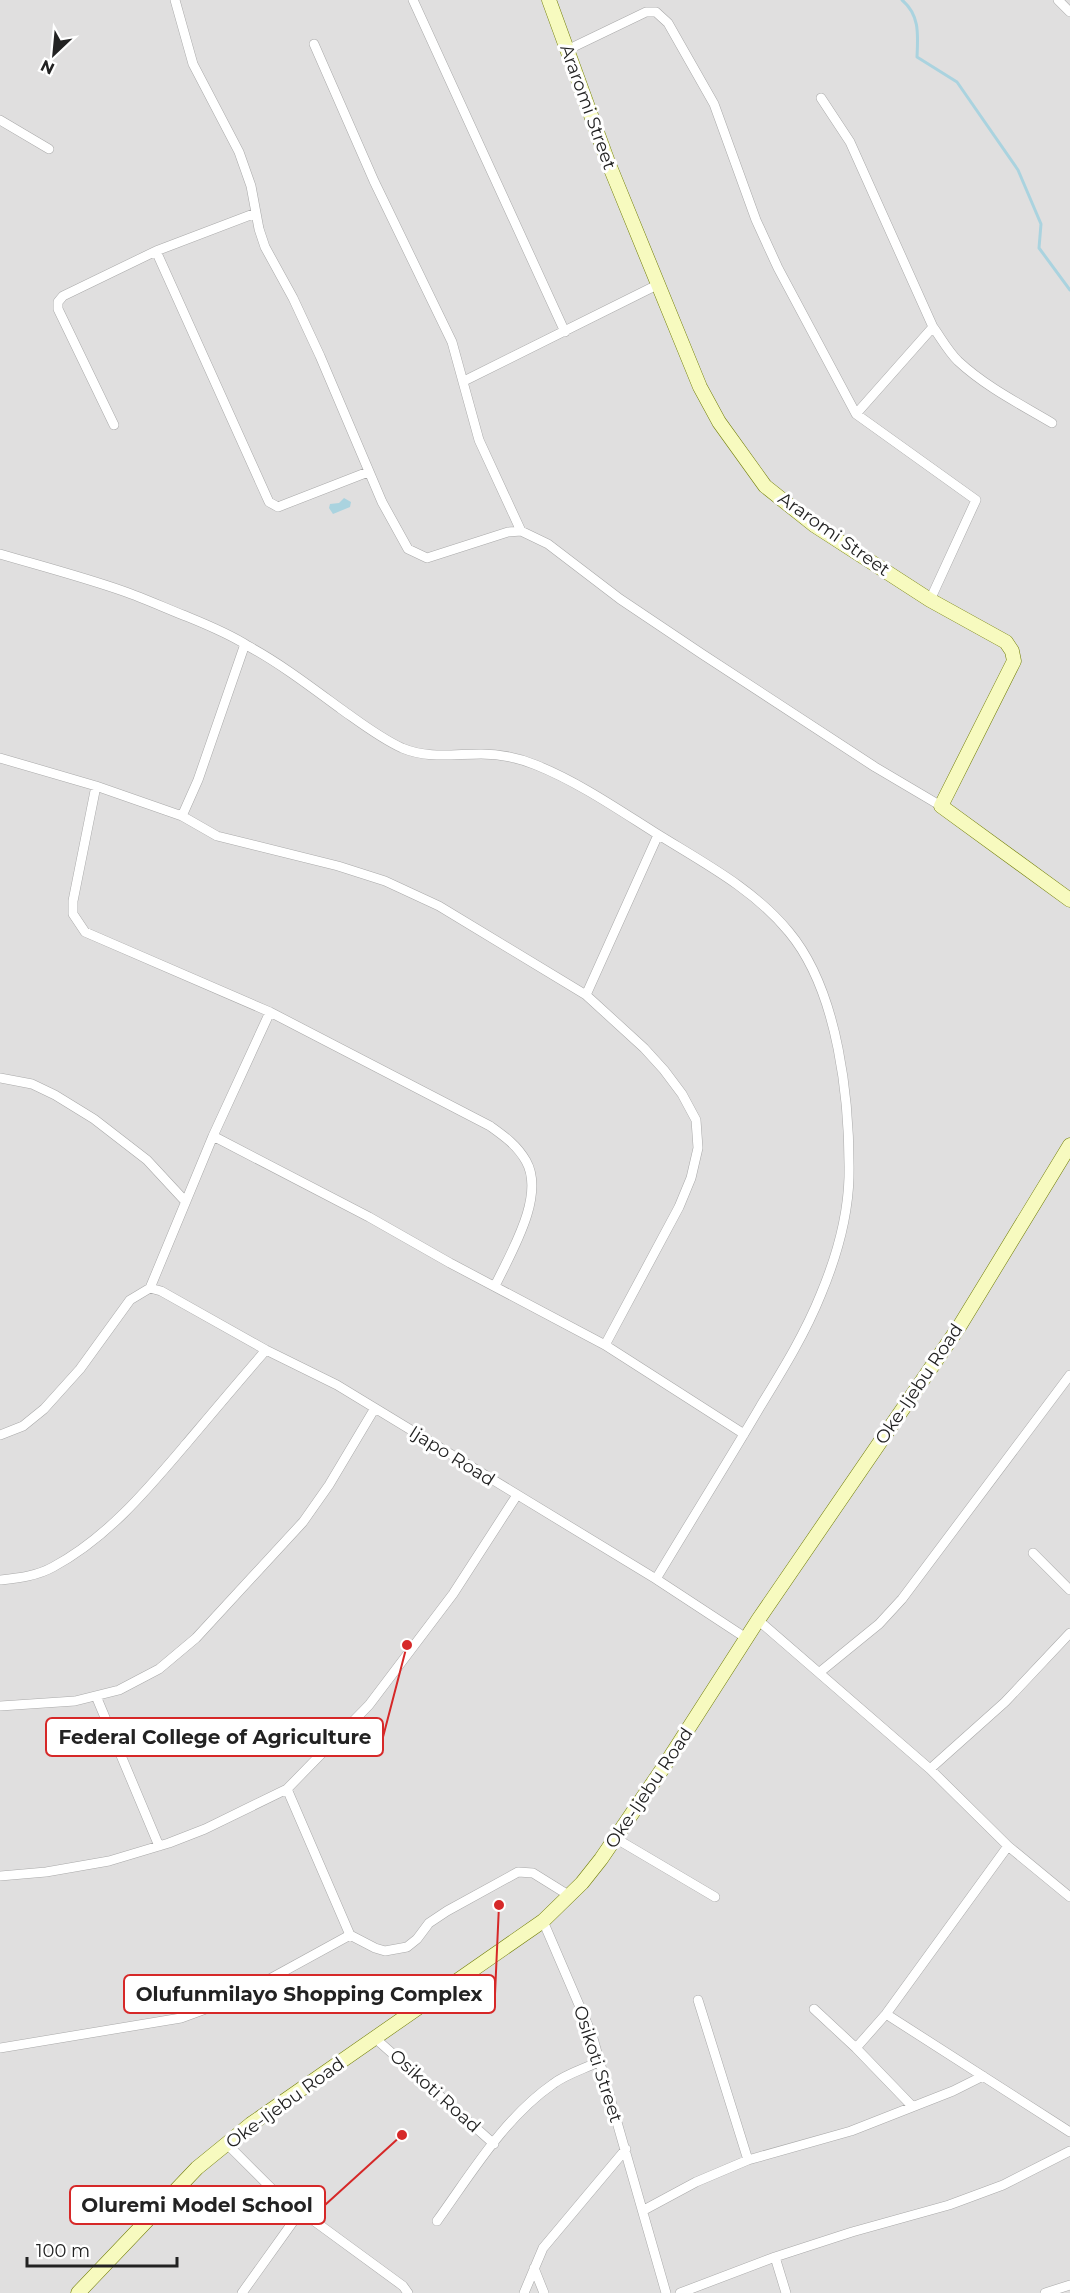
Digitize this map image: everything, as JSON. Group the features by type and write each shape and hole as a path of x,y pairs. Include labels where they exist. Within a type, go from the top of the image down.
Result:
{"main road":[{"name":"Araromi Street","path":"549,0 608,162 700,387 719,422 760,480 814,525 930,600 1006,642 1012,651 1014,661 941,806"},
{"path":"941,806 1070,900"},
{"name":"Oke-Ijebu Road","path":"78,2293 197,2168 250,2124 376,2039 543,1921 570,1896 615,1838 758,1620 958,1327 1070,1145"}],"street":[{"path":"175,0 194,64 239,152 251,186 265,247 293,298 320,356 368,472 408,549 427,558 508,532 521,531 548,544 620,598 831,738 941,806"},
{"path":"413,0 565,332"},
{"path":"1058,0 1070,12"},
{"path":"567,50 646,12 656,12 663,17 714,104 756,220 778,267 856,414 976,500 930,600"},
{"path":"315,44 374,181 452,342 479,440 521,531"},
{"path":"821,98 850,142 933,327 956,359 978,378 1052,423"},
{"path":"0,120 49,149"},
{"path":"114,425 58,309 58,302 63,296 156,250 256,213"},
{"path":"156,250 268,502 278,507 368,472"},
{"path":"464,381 659,284"},
{"path":"856,414 933,327"},
{"path":"0,554 124,591 245,644 283,667 377,734 404,749 423,754 450,756 482,754 509,756 534,764 612,805 741,887 770,910 792,935 821,985 842,1070 849,1180 843,1222 821,1295 790,1358 656,1579"},
{"path":"182,816 198,780 245,644"},
{"path":"0,758 96,786 182,816 217,836 338,866 385,881 439,906 586,995 644,1048 682,1094 696,1120 698,1148 691,1178 679,1207 605,1346"},
{"path":"96,786 73,901 73,914 78,925 85,932 270,1012 490,1126 510,1140 527,1162 532,1179 531,1201 521,1231 495,1286"},
{"path":"586,995 658,835"},
{"path":"0,1435 23,1426 45,1408 80,1369 130,1300 150,1288 213,1136 270,1012"},
{"path":"0,1078 32,1084 94,1119 147,1160 185,1201"},
{"path":"213,1136 369,1217 605,1346 744,1434"},
{"name":"Ijapo Road","path":"150,1288 162,1291 266,1350 337,1384 656,1579 746,1638"},
{"path":"0,1580 22,1578 51,1568 85,1546 114,1522 148,1490 266,1350"},
{"path":"820,1672 879,1624 902,1599 1070,1375"},
{"path":"0,1706 75,1701 119,1690 159,1669 196,1638 303,1522 330,1485 375,1408"},
{"path":"0,1876 46,1872 109,1861 159,1846 205,1829 287,1789 369,1705 453,1594 517,1495"},
{"path":"1033,1553 1070,1590"},
{"path":"758,1620 930,1769 1008,1846 1070,1898"},
{"path":"930,1769 1005,1702 1070,1633"},
{"path":"96,1696 159,1846"},
{"path":"287,1789 350,1935 375,1948 385,1951 407,1947 417,1939 429,1923 518,1872 533,1872 570,1896"},
{"path":"615,1838 715,1898"},
{"path":"856,2048 886,2014 1008,1846"},
{"name":"Osikoti Street","path":"543,1921 592,2035 666,2293"},
{"path":"0,2048 181,2018 233,1999 350,1935"},
{"path":"698,2000 748,2160"},
{"path":"814,2009 856,2048 912,2106"},
{"path":"886,2014 1070,2132"},
{"name":"Osikoti Road","path":"376,2039 494,2144"},
{"path":"437,2221 523,2109 555,2082 598,2062"},
{"path":"644,2210 696,2182 748,2160 851,2131 953,2091 983,2076"},
{"path":"227,2144 276,2193 404,2286 408,2293"},
{"path":"524,2293 543,2247 626,2150"},
{"path":"680,2293 775,2257 852,2232 949,2205 1003,2185 1070,2151"},
{"path":"242,2293 300,2212"},
{"path":"775,2257 786,2293"},
{"path":"534,2268 544,2293"},
{"path":"1045,2293 1070,2285"}],"shaded area":[{"path":"0,0 1070,0 1070,2293 0,2293"}],"water":[{"path":"344,498 351,502 350,507 333,514 329,508 330,504 339,503"}],"waterway":[{"path":"902,0 912,12 917,26 917,57 957,82 1018,170 1041,224 1039,248 1070,290"}],"place":[{"name":"Federal College of Agriculture","path":"407,1645"},
{"name":"Olufunmilayo Shopping Complex","path":"499,1905"},
{"name":"Oluremi Model School","path":"402,2135"}]}
